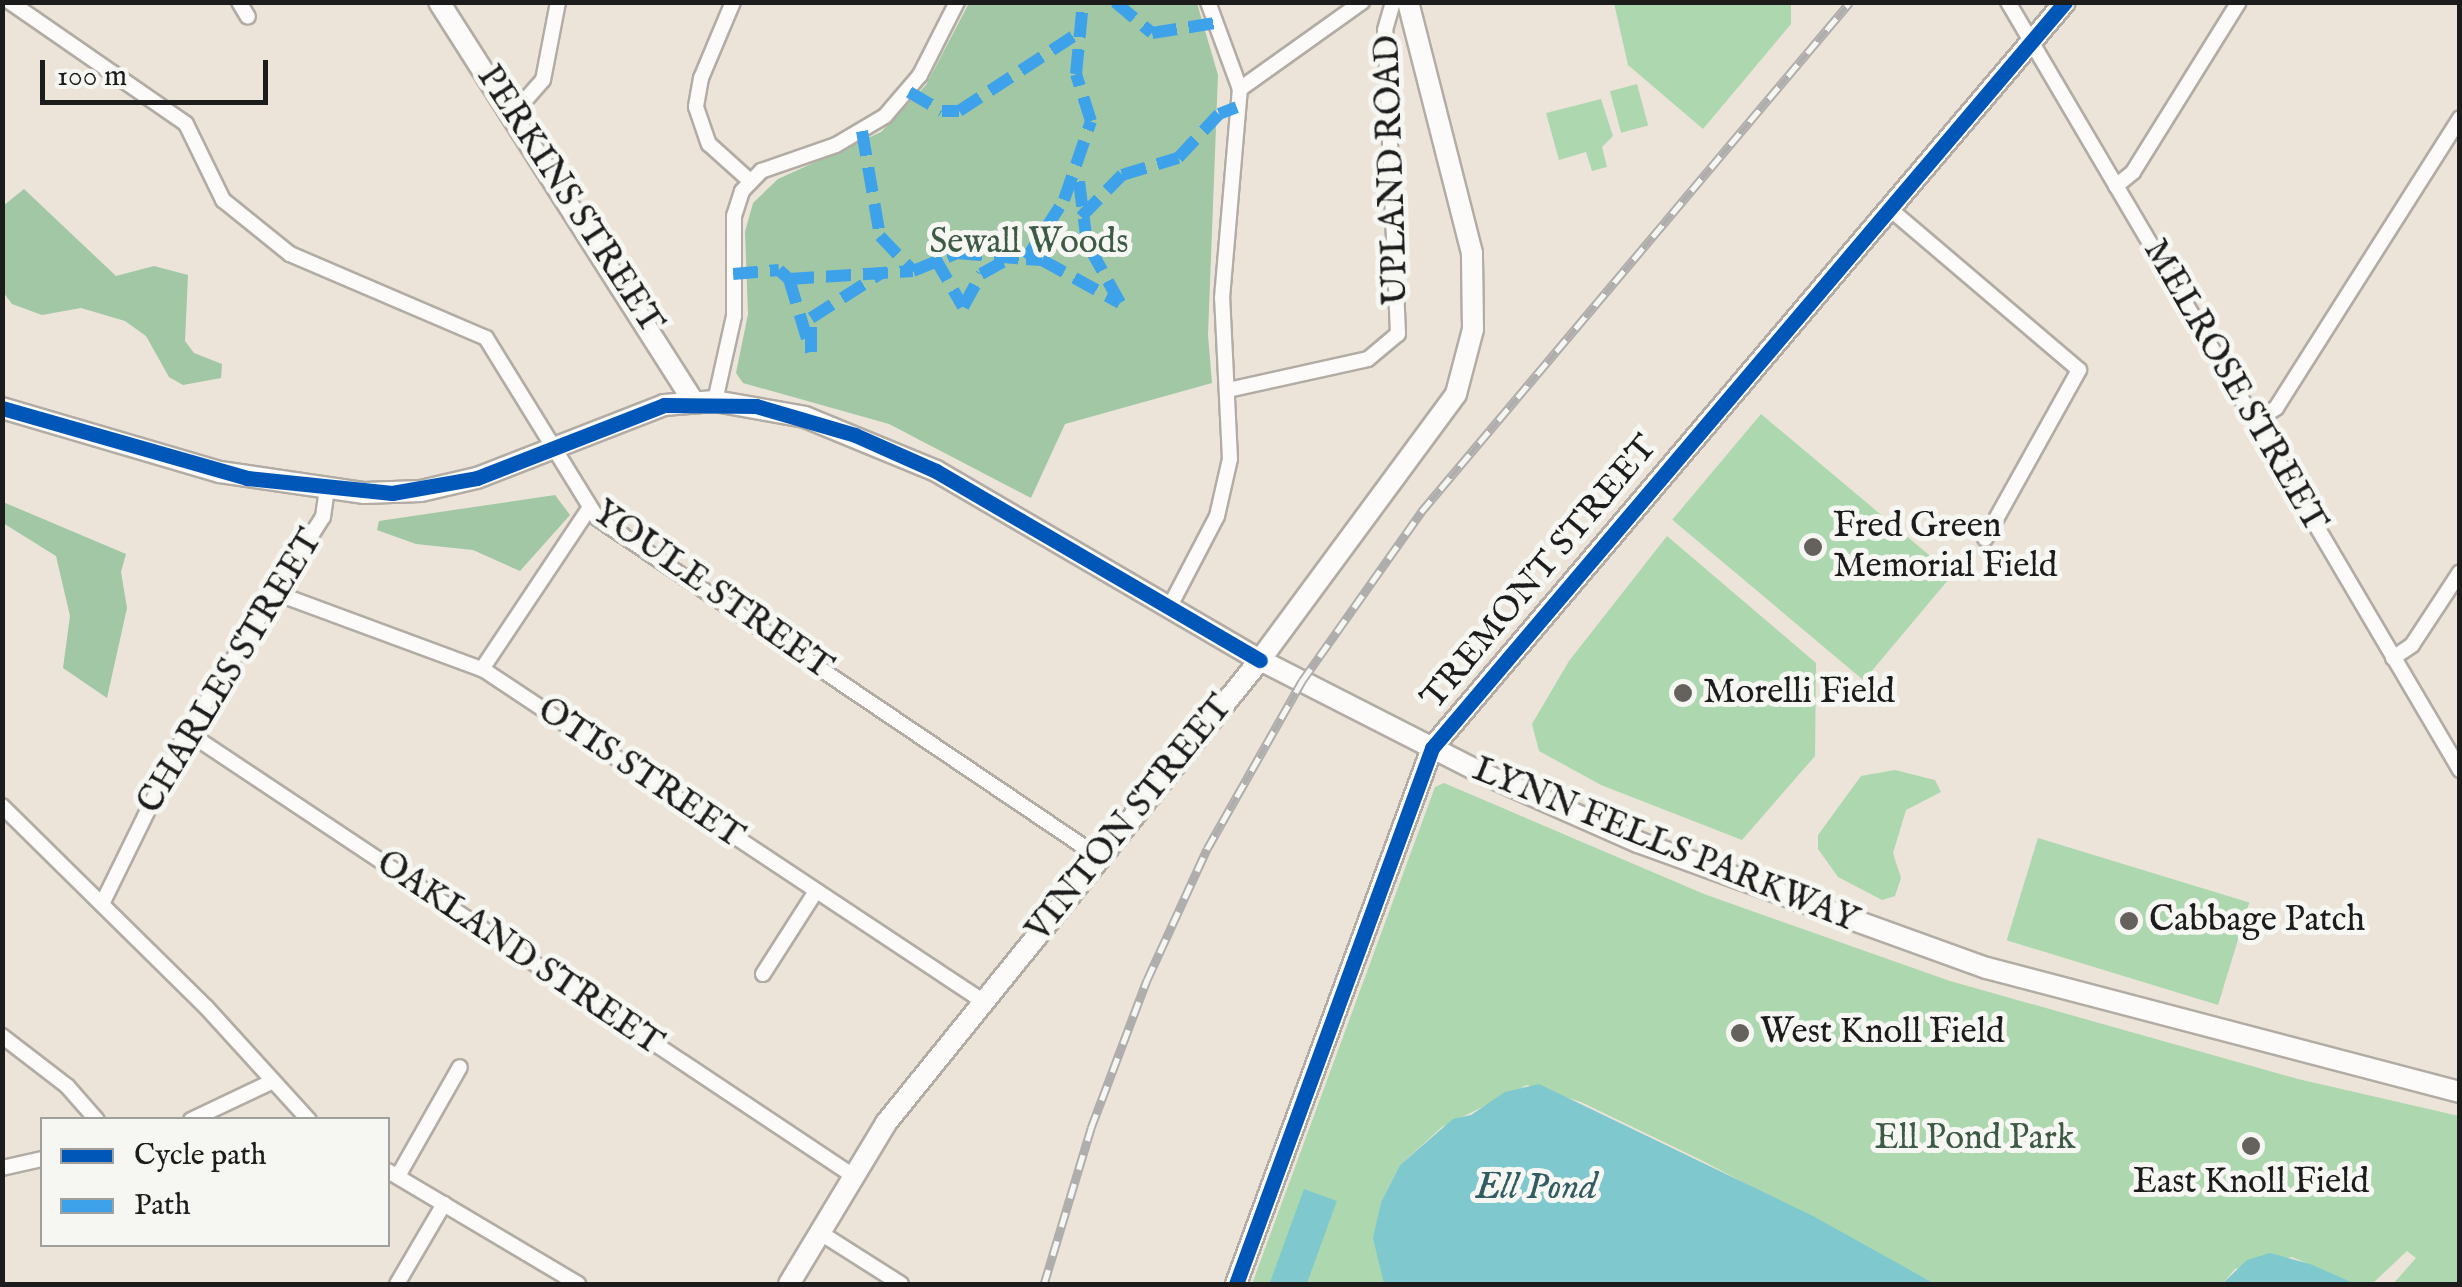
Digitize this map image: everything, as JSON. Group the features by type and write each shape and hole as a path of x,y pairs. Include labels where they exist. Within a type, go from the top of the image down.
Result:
{"street":[{"name":"YOULE STREET","path":"10,2 186,124 223,200 290,254 486,338 518,381 550,448 588,510 1099,857"},
{"path":"239,2 248,17"},
{"name":"PERKINS STREET","path":"440,2 693,401"},
{"path":"513,114 543,80 558,2"},
{"path":"733,2 701,78 696,107 708,144 749,180"},
{"path":"715,401 734,316 736,204 749,180 836,145 885,116 914,84 956,2"},
{"path":"1169,608 1221,504 1232,440 1223,285 1240,89 1208,2"},
{"path":"1240,89 1362,2"},
{"name":"UPLAND ROAD","path":"1228,390 1374,358 1398,334 1386,30 1392,2"},
{"name":"VINTON STREET","path":"789,1284 852,1175 981,1000 1260,660 1441,420 1469,354 1472,253 1408,2"},
{"name":"MELROSE STREET","path":"2008,2 2460,770"},
{"name":"TREMONT STREET","path":"1236,1284 1432,748 2064,2"},
{"path":"2116,186 2133,172 2239,2"},
{"path":"2256,421 2276,408 2460,118"},
{"path":"1890,208 2079,371 1985,538"},
{"name":"LYNN FELLS PARKWAY","path":"2,408 181,462 327,490 448,486 639,412 693,401 715,401 805,417 902,454 1260,660 1432,748 1638,842 1864,928 2156,1016 2460,1092"},
{"name":"CHARLES STREET","path":"102,904 187,732 323,517 327,490"},
{"path":"482,669 588,510"},
{"path":"2394,658 2412,645 2460,572"},
{"name":"OTIS STREET","path":"276,593 482,669 981,1000"},
{"name":"OAKLAND STREET","path":"187,732 852,1175"},
{"path":"2,806 206,1006 270,1082 306,1117"},
{"path":"763,974 816,891"},
{"path":"2,1036 65,1084 93,1117"},
{"path":"460,1067 393,1174 578,1284"},
{"path":"197,1117 270,1082"},
{"path":"2,1168 40,1159"},
{"path":"398,1284 444,1204"},
{"path":"819,1232 901,1284"}],"green space":[{"name":"Sewall Woods","path":"969,3 1197,3 1218,75 1208,335 1212,383 1065,424 1031,498 889,424 743,383 736,373 748,314 745,232 753,203 778,179 881,132 926,85"},
{"path":"1614,3 1791,3 1791,24 1703,129 1628,65"},
{"path":"1637,84 1648,126 1621,133 1610,91"},
{"path":"1601,99 1613,136 1602,147 1607,167 1592,171 1586,152 1559,160 1546,113"},
{"path":"24,189 116,276 154,266 188,275 185,341 194,353 222,364 221,378 183,385 169,377 146,336 125,321 81,308 42,315 12,304 3,292 3,206"},
{"name":"Fred Green Memorial Field","path":"1761,414 1953,575 1864,680 1672,520"},
{"path":"555,495 570,515 520,571 473,550 416,544 377,530 379,521"},
{"path":"3,502 126,554 121,572 127,608 107,698 63,668 70,616 56,556 3,523"},
{"name":"Morelli Field","path":"1667,536 1816,663 1815,756 1742,840 1601,785 1539,751 1532,724 1569,661"},
{"path":"1895,770 1935,780 1941,792 1906,810 1893,853 1901,878 1895,896 1882,900 1838,877 1818,849 1818,835 1861,776"},
{"name":"Ell Pond Park","path":"1444,783 1704,894 1950,981 2298,1079 2459,1116 2459,1284 2393,1284 2416,1258 2407,1251 2372,1284 2356,1284 2292,1257 2235,1269 2222,1284 1935,1284 1701,1160 1581,1102 1527,1085 1442,1127 1400,1165 1381,1202 1374,1238 1384,1284 1252,1284 1435,787"},
{"name":"Cabbage Patch","path":"2038,838 2249,903 2218,1005 2007,940"}],"water":[{"name":"Ell Pond","path":"1539,1084 1813,1216 1935,1284 1384,1284 1373,1238 1381,1202 1400,1165 1453,1119 1471,1115 1505,1092"},
{"path":"1304,1189 1337,1201 1307,1284 1269,1284"},
{"path":"2270,1253 2310,1264 2356,1284 2222,1284 2247,1260"}],"railway":[{"path":"1044,1284 1091,1128 1147,980 1207,849 1302,681 1421,512 1850,2"}],"marked path":[{"path":"733,274 779,270 789,279 913,271 957,253 1026,259 1064,200 1091,121 1076,74 1083,2"},
{"path":"1115,2 1152,33 1215,23"},
{"path":"909,92 942,111 959,111 1078,33"},
{"path":"1081,217 1122,175 1178,158 1219,114 1237,107"},
{"path":"862,131 880,236 913,271"},
{"path":"1026,259 1042,260 1120,303 1087,243 1078,174"},
{"path":"935,258 963,307 981,274 1006,260"},
{"path":"789,279 811,352 811,318 883,272"}],"cycle path":[{"path":"1236,1284 1432,748 2065,2"},
{"path":"2,408 247,478 392,493 477,478 664,405 756,406 855,435 936,471 1260,660"}],"place":[{"name":"Fred Green Memorial Field","path":"1813,547"},
{"name":"Morelli Field","path":"1683,693"},
{"name":"Cabbage Patch","path":"2129,921"},
{"name":"West Knoll Field","path":"1740,1033"},
{"name":"East Knoll Field","path":"2251,1146"}]}
